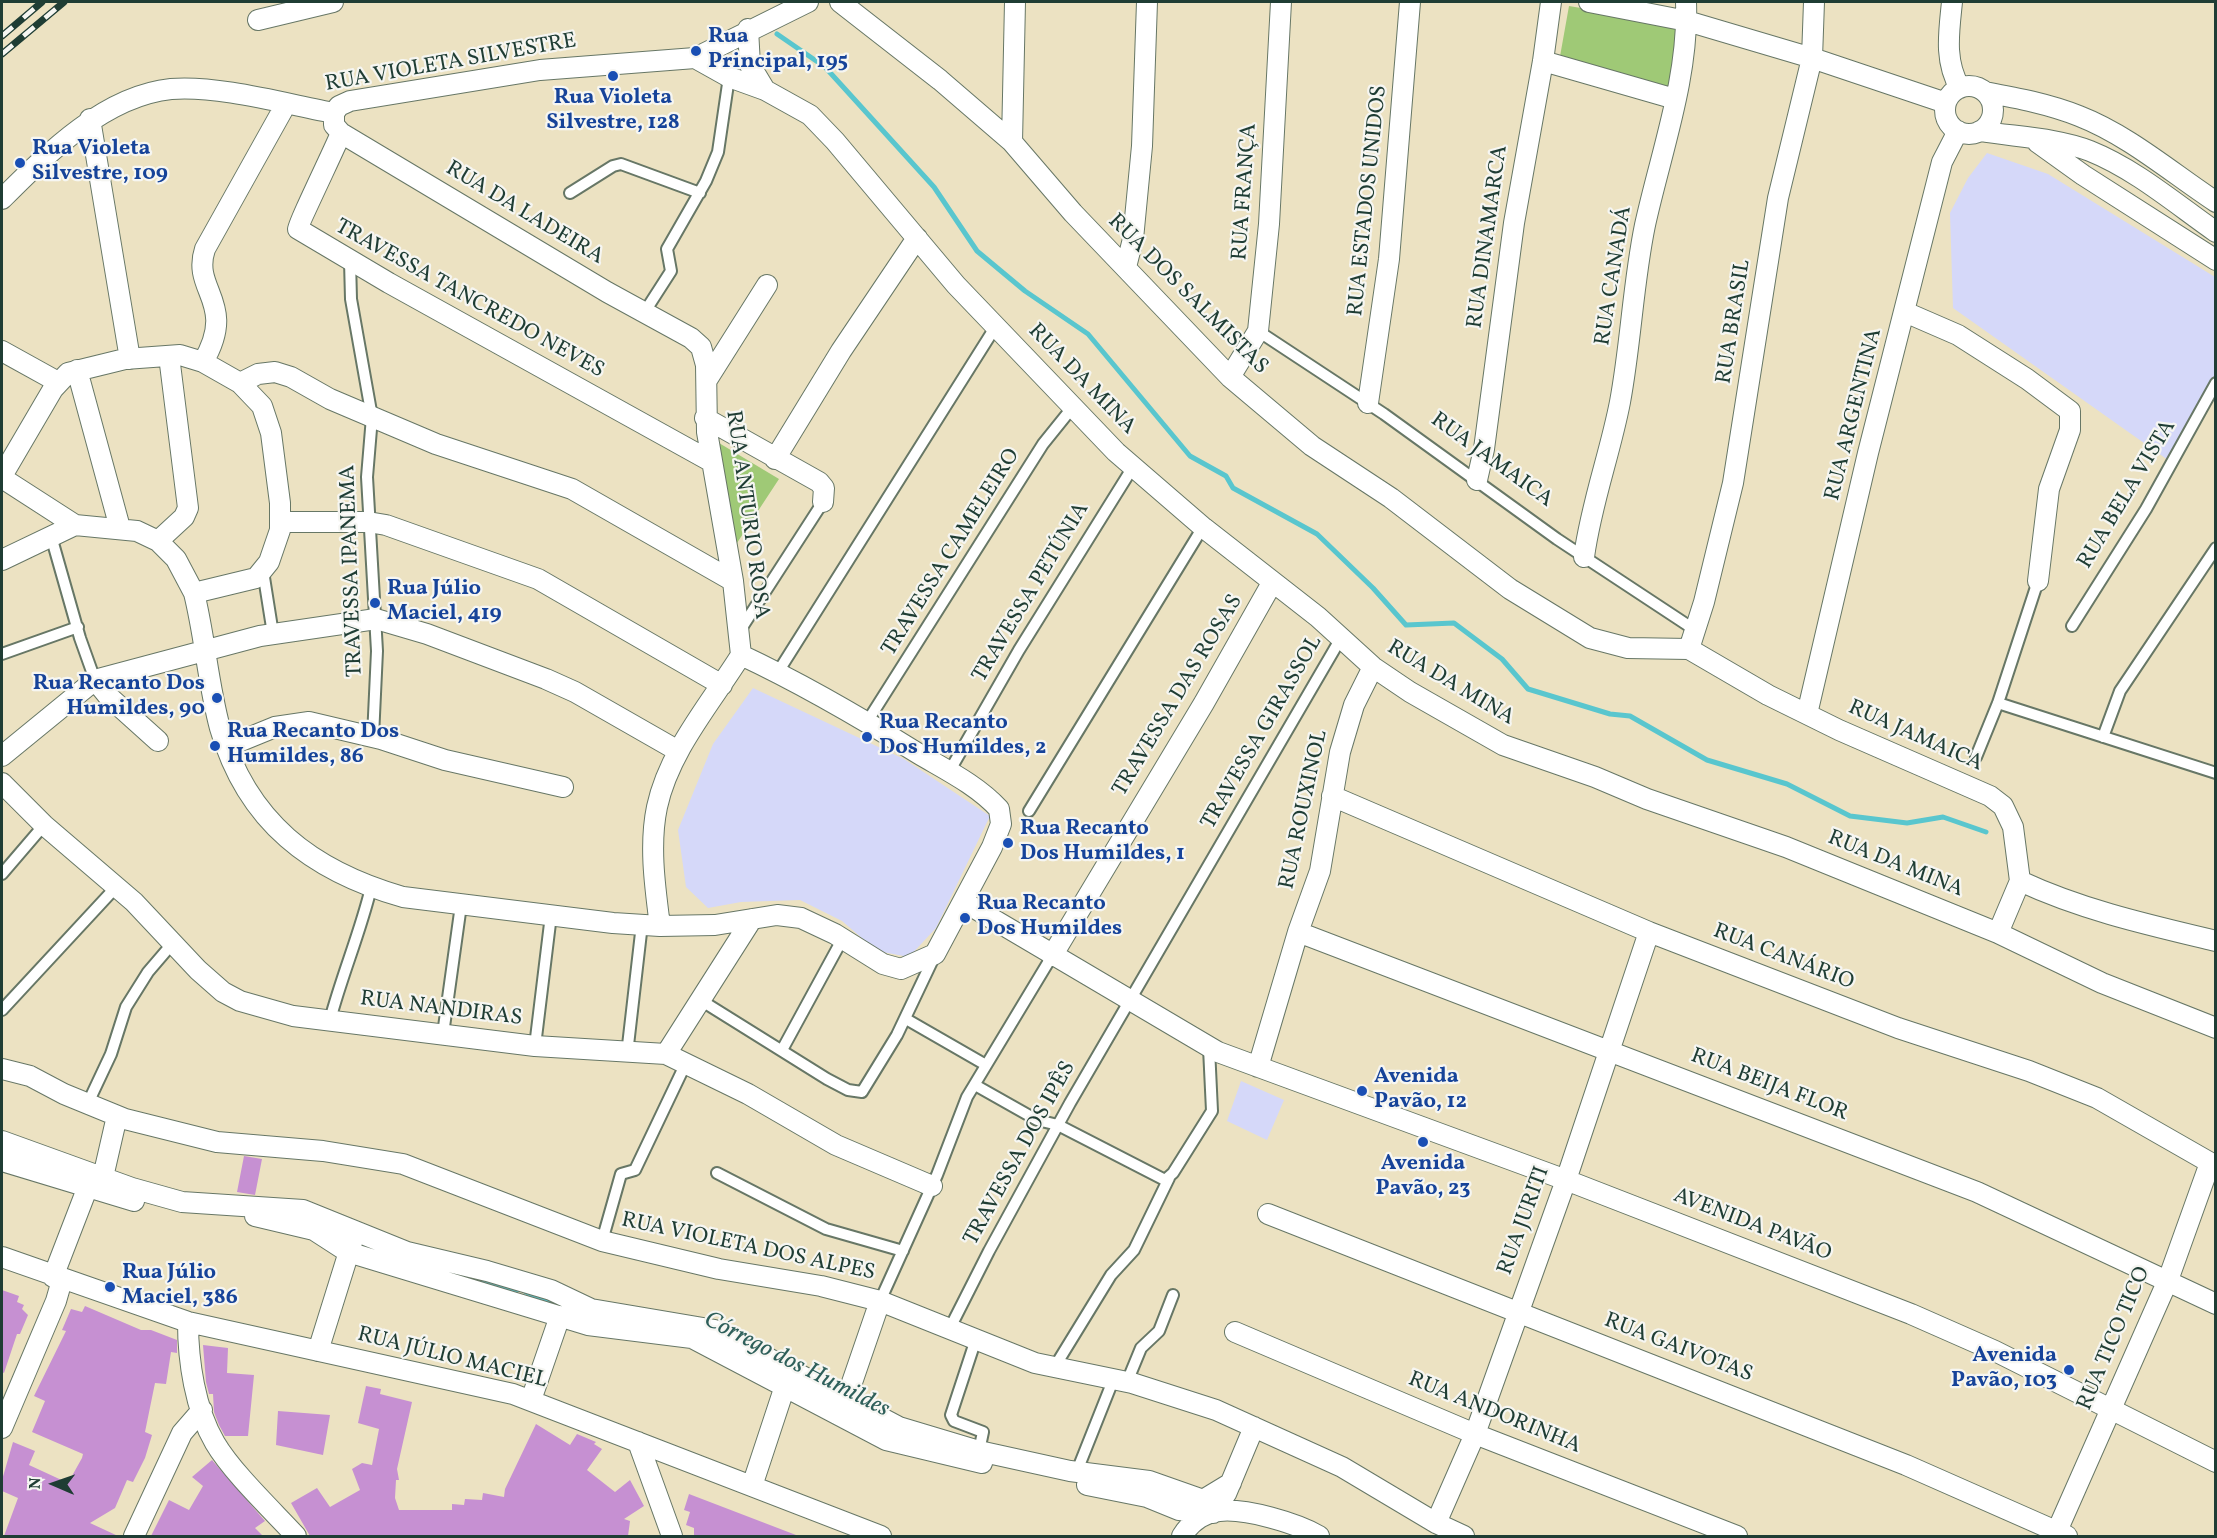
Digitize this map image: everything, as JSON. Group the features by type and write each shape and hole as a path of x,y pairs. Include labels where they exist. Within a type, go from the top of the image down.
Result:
{"street":[{"path":"258,20 333,2"},
{"name":"RUA VIOLETA SILVESTRE","path":"2,199 90,119 117,104 171,89 200,90 334,113 339,106 350,101 530,72 698,56 748,29 808,2"},
{"name":"RUA DOS SALMISTAS","path":"840,2 940,80 1012,142 1073,213 1126,267 1194,343 1230,377 1312,446 1391,498 1458,550 1563,623 1590,638 1628,648 1689,649"},
{"path":"1012,142 1015,2"},
{"path":"1126,267 1133,239 1142,146 1147,2"},
{"name":"RUA FRANÇA","path":"1230,377 1258,331 1269,225 1281,2"},
{"name":"RUA ESTADOS UNIDOS","path":"1368,404 1387,281 1402,126 1410,2"},
{"name":"RUA DINAMARCA","path":"1477,480 1484,450 1514,223 1543,61 1551,2"},
{"path":"1589,2 1687,11 1812,58 1946,104"},
{"name":"RUA BRASIL","path":"1689,649 1733,483 1778,198 1812,58 1814,2"},
{"path":"1952,2 1948,39 1950,72 1960,87"},
{"name":"RUA CANADÁ","path":"1584,557 1621,400 1645,226 1675,99 1687,11"},
{"path":"748,29 750,65 765,90"},
{"name":"RUA DA MINA","path":"698,56 729,77 765,90 810,115 956,285 1072,408 1133,467 1373,667 1477,732 1503,745 1595,777 1647,800 1759,837 1998,933 2102,983 2216,1028"},
{"path":"1543,61 1675,99"},
{"path":"2216,202 2126,141 2081,116 2043,104 1985,92 1974,86 1960,87 1954,91 1946,104 1947,119 1958,130 1965,133 1980,131 2090,151 2121,167 2216,232"},
{"path":"1980,131 1987,127 1993,113 1990,98 1985,92"},
{"path":"203,362 214,344 218,312 205,278 202,256 286,104"},
{"path":"334,113 334,125 341,133"},
{"path":"90,119 130,359"},
{"name":"RUA ARGENTINA","path":"1808,714 1868,453 1942,162 1958,130"},
{"name":"TRAVESSA TANCREDO NEVES","path":"341,133 298,227 302,232 350,261 712,462"},
{"name":"RUA DA LADEIRA","path":"341,133 644,313 691,338 701,347"},
{"path":"2035,140 2084,175 2216,260"},
{"path":"775,459 841,351 917,238"},
{"path":"707,380 767,285"},
{"path":"1905,312 1958,335 2027,379 2070,411 2070,430 2049,489 2038,581"},
{"name":"RUA ANTURIO ROSA","path":"701,347 707,380 705,418 733,581 741,655"},
{"path":"2,351 58,382"},
{"path":"158,541 184,517 188,508 169,356"},
{"path":"75,525 4,468 58,382 77,370 130,359 186,356 203,362 240,383 261,406 267,419 281,522 274,551 263,571 250,581 194,593"},
{"path":"77,370 120,528"},
{"path":"240,383 258,374 275,372 291,377 330,399 436,444 572,489 733,581"},
{"path":"705,418 819,482 824,488 823,502"},
{"path":"281,522 368,522 406,531 538,579 722,686"},
{"path":"2,560 75,525 137,531 158,541 176,559 194,593 226,747 245,785 279,831 302,853 371,888 403,897 651,925 715,925 777,915 801,918 843,938 892,968 913,966 935,954 992,847 1002,816 990,800 949,772 867,722 778,672 741,655 679,752 657,807 651,925"},
{"name":"TRAVESSA DAS ROSAS","path":"1052,956 1204,703 1272,583"},
{"path":"2,756 95,680 273,634 376,619 427,634 546,679 575,692 673,748"},
{"name":"RUA JAMAICA","path":"1689,649 1768,695 1839,730 1990,796 2003,807 2013,827 2020,881"},
{"name":"RUA ROUXINOL","path":"1258,1067 1298,932 1320,871 1340,752 1354,705 1373,667"},
{"path":"95,680 108,696 158,741"},
{"path":"226,747 275,727 309,722 373,737 446,760 564,787"},
{"name":"RUA NANDIRAS","path":"2,783 44,825 117,886 172,944 223,992 240,1001 293,1016 535,1046 627,1054 666,1054 748,1094 836,1145 932,1186"},
{"name":"RUA CANÁRIO","path":"1332,796 1649,932 1898,1028 2029,1071 2097,1098 2213,1164"},
{"path":"1998,933 2020,881 2068,901 2133,921 2216,940"},
{"name":"AVENIDA PAVÃO","path":"964,902 1209,1048 1566,1180 1911,1314 1995,1351 2216,1462"},
{"path":"666,1054 702,1001 752,919"},
{"name":"RUA BEIJA FLOR","path":"1298,932 1977,1192 2216,1304"},
{"name":"RUA JURITI","path":"1436,1523 1475,1434 1566,1180 1649,932"},
{"name":"RUA VIOLETA DOS ALPES","path":"2,1069 36,1079 87,1105 117,1116 217,1142 323,1151 403,1164 602,1241 719,1269 821,1286 880,1301 1054,1368 1121,1380 1174,1395 1254,1427 1342,1467 1436,1523 1464,1536"},
{"path":"2,1428 56,1301 58,1279 117,1116"},
{"path":"2,1141 166,1210 259,1216 314,1230 352,1241 588,1325 715,1330 811,1389 886,1440 1077,1472 1148,1489 1182,1504 1216,1512 1264,1516 1305,1528 1319,1536"},
{"path":"2,1161 93,1180"},
{"name":"RUA TICO TICO","path":"2062,1534 2168,1280 2213,1164"},
{"name":"RUA GAIVOTAS","path":"1268,1214 1906,1465 2062,1534"},
{"path":"352,1241 487,1271 550,1290 591,1309 641,1326 692,1338 785,1386 847,1397 899,1427 968,1454 1148,1489"},
{"path":"318,1351 352,1241"},
{"name":"RUA JÚLIO MACIEL","path":"2,1257 58,1279 188,1322 513,1394 881,1536"},
{"path":"847,1397 880,1301"},
{"path":"531,1400 560,1316"},
{"path":"188,1322 191,1367 202,1410 216,1445 296,1536"},
{"name":"RUA ANDORINHA","path":"1235,1332 1475,1434 1737,1536"},
{"path":"752,1486 785,1386"},
{"path":"134,1536 182,1433 202,1410"},
{"path":"1182,1536 1190,1523 1216,1512 1231,1483 1254,1427"},
{"path":"638,1442 672,1536"},
{"path":"1182,1504 1203,1500 1231,1483"}],"lane":[{"path":"644,313 671,271 667,249 700,193 718,152 729,77"},
{"path":"570,193 613,166 621,164 700,193"},
{"name":"TRAVESSA IPANEMA","path":"350,261 351,299 372,417 367,477 368,522 376,619 373,737"},
{"path":"778,672 996,326"},
{"name":"RUA JAMAICA","path":"1258,331 1368,404 1584,557 1695,630"},
{"name":"RUA BELA VISTA","path":"2072,626 2146,509 2216,383"},
{"name":"TRAVESSA CAMELEIRO","path":"867,722 1043,444 1072,408"},
{"name":"TRAVESSA PETÚNIA","path":"949,772 1019,650 1133,467"},
{"path":"739,632 823,502"},
{"path":"1029,811 1203,527"},
{"path":"51,536 95,680"},
{"path":"2103,737 2120,692 2216,548"},
{"path":"263,571 273,634"},
{"path":"1976,757 1998,703 2038,581"},
{"path":"2,654 78,627"},
{"name":"TRAVESSA GIRASSOL","path":"1130,1003 1341,638"},
{"path":"1998,703 2216,773"},
{"path":"2,874 44,825"},
{"path":"2,1010 117,886"},
{"path":"330,1020 371,888"},
{"path":"443,1034 461,905"},
{"path":"535,1046 551,915"},
{"path":"627,1054 651,925"},
{"path":"782,1050 843,938"},
{"path":"87,1105 111,1054 126,1007 148,972 172,944"},
{"path":"702,1001 848,1090 862,1092 869,1086 906,1019 935,954"},
{"path":"880,1301 932,1186 958,1119 986,1065 1052,956"},
{"name":"TRAVESSA DOS IPÊS","path":"950,1328 988,1251 1058,1125 1130,1003"},
{"path":"906,1019 986,1065"},
{"path":"1054,1368 1111,1275 1134,1250 1164,1179 1212,1111 1209,1048"},
{"path":"602,1241 621,1174 635,1170 686,1063"},
{"path":"975,1085 1037,1120 1058,1125 1164,1179"},
{"path":"717,1173 826,1229 903,1251"},
{"path":"1077,1472 1121,1380 1141,1348 1159,1331 1173,1295"},
{"path":"968,1454 983,1432 954,1421 951,1415 976,1339"}],"shaded area":[{"path":"1987,153 2048,174 2215,277 2215,374 2168,460 1953,308 1950,213 1968,178"},
{"path":"753,688 904,759 990,816 936,928 909,957 877,951 842,921 800,900 741,902 708,908 686,887 678,830 713,744"},
{"path":"1241,1081 1284,1100 1267,1140 1227,1121"}],"green space":[{"path":"1569,6 1681,25 1668,91 1559,62"},
{"path":"719,443 779,479 735,546"}],"building":[{"path":"244,1156 262,1159 255,1195 237,1192"},
{"path":"2,1290 19,1296 17,1302 24,1305 22,1309 28,1315 20,1334 17,1334 4,1373 2,1372"},
{"path":"85,1306 141,1330 151,1330 177,1340 177,1353 171,1352 166,1384 155,1383 145,1432 152,1435 145,1458 133,1482 127,1480 115,1508 90,1523 118,1536 4,1536 18,1498 2,1491 2,1480 13,1442 35,1451 29,1465 68,1483 82,1458 83,1454 32,1432 45,1401 34,1396 66,1331 62,1330 71,1309 82,1312"},
{"path":"203,1345 228,1348 227,1373 254,1375 248,1436 225,1436 219,1425 214,1412 213,1394 209,1394 206,1382"},
{"path":"366,1386 381,1389 380,1394 412,1402 397,1469 399,1480 396,1480 395,1498 399,1510 452,1510 452,1504 464,1505 465,1499 482,1500 483,1493 504,1497 505,1489 536,1424 570,1445 577,1434 596,1442 594,1444 602,1449 587,1470 615,1492 630,1480 644,1506 624,1519 630,1521 628,1536 310,1536 291,1503 317,1488 330,1507 360,1490 352,1469 362,1463 372,1465 379,1429 358,1423"},
{"path":"278,1411 330,1415 323,1455 276,1445"},
{"path":"212,1460 265,1521 255,1528 263,1536 151,1536 169,1500 189,1510 203,1486 192,1477"},
{"path":"689,1494 796,1536 694,1536 694,1528 686,1525 690,1512 684,1510"}],"waterway":[{"path":"777,34 825,67 934,187 977,251 1025,291 1088,334 1190,456 1226,476 1233,488 1317,534 1373,588 1406,625 1454,623 1502,659 1528,689 1610,714 1630,716 1707,760 1787,784 1850,816 1907,823 1943,817 1986,832"},
{"name":"Córrego dos Humildes","path":"468,1279 517,1290"},
{"name":"Córrego dos Humildes","path":"526,1292 562,1308"}],"railway":[{"path":"2,36 42,2"},
{"path":"2,54 64,2"}],"place":[{"name":"Rua Principal, 195","path":"696,51"},
{"name":"Rua Violeta Silvestre, 128","path":"613,76"},
{"name":"Rua Violeta Silvestre, 109","path":"20,163"},
{"name":"Rua Júlio Maciel, 419","path":"375,603"},
{"name":"Rua Recanto Dos Humildes, 90","path":"217,698"},
{"name":"Rua Recanto Dos Humildes, 2","path":"867,737"},
{"name":"Rua Recanto Dos Humildes, 86","path":"215,746"},
{"name":"Rua Recanto Dos Humildes, 1","path":"1008,843"},
{"name":"Rua Recanto Dos Humildes","path":"965,918"},
{"name":"Avenida Pavão, 12","path":"1362,1091"},
{"name":"Avenida Pavão, 23","path":"1423,1142"},
{"name":"Rua Júlio Maciel, 386","path":"110,1287"},
{"name":"Avenida Pavão, 103","path":"2069,1370"}]}
